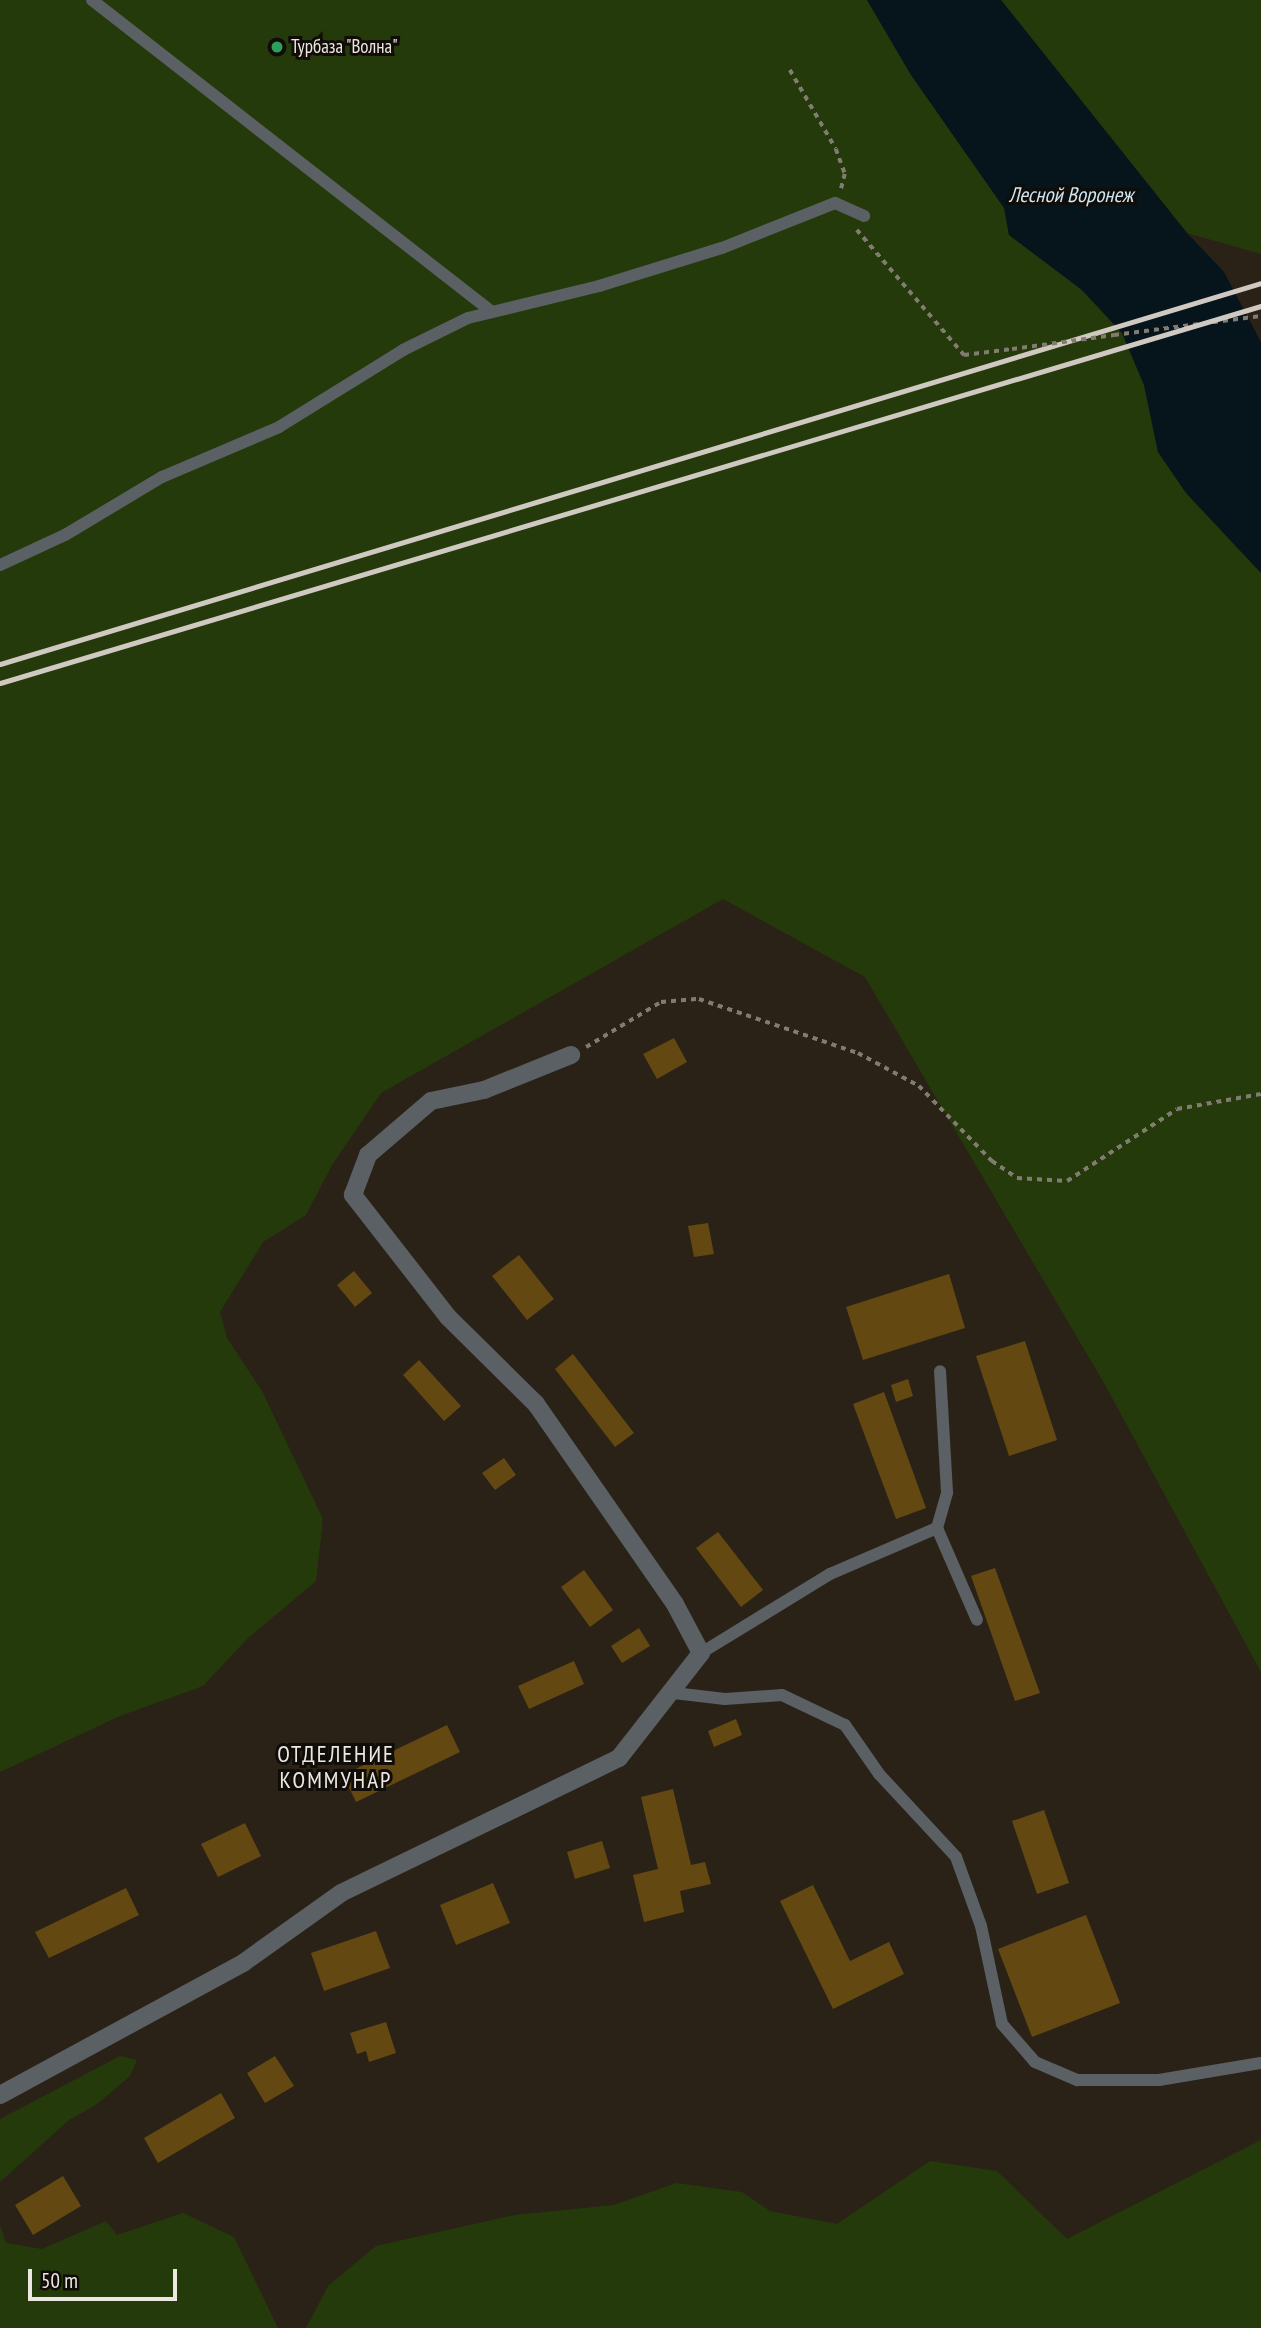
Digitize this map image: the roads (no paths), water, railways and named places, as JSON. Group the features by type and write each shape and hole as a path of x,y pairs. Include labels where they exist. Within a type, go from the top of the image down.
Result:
{"street":[{"path":"0,2095 243,1963 341,1893 619,1758 674,1693 701,1653 675,1604 536,1404 448,1317 353,1195 368,1155 431,1101 484,1090 571,1055"}],"lane":[{"path":"92,0 492,312"},
{"path":"0,565 65,535 162,477 279,427 403,350 468,318 722,248 835,203 864,216"},
{"path":"940,1371 947,1492 937,1528 977,1620"},
{"path":"701,1653 830,1574 937,1528"},
{"path":"674,1693 725,1699 782,1695 845,1725 879,1774 956,1857 981,1926 1002,2024 1035,2062 1077,2080 1159,2080 1261,2063"}],"water":[{"name":"Лесной Воронеж","path":"867,0 1001,0 1187,233 1224,272 1261,342 1261,573 1186,493 1158,452 1144,385 1122,333 1082,290 1009,235 1004,208 911,75"}],"railway":[{"path":"0,664 1261,283"},
{"path":"0,683 1261,306"}],"place":[{"name":"Турбаза \"Волна\"","path":"277,47"}],"district":[{"name":"ОТДЕЛЕНИЕ КОММУНАР","path":"336,1767"}]}
